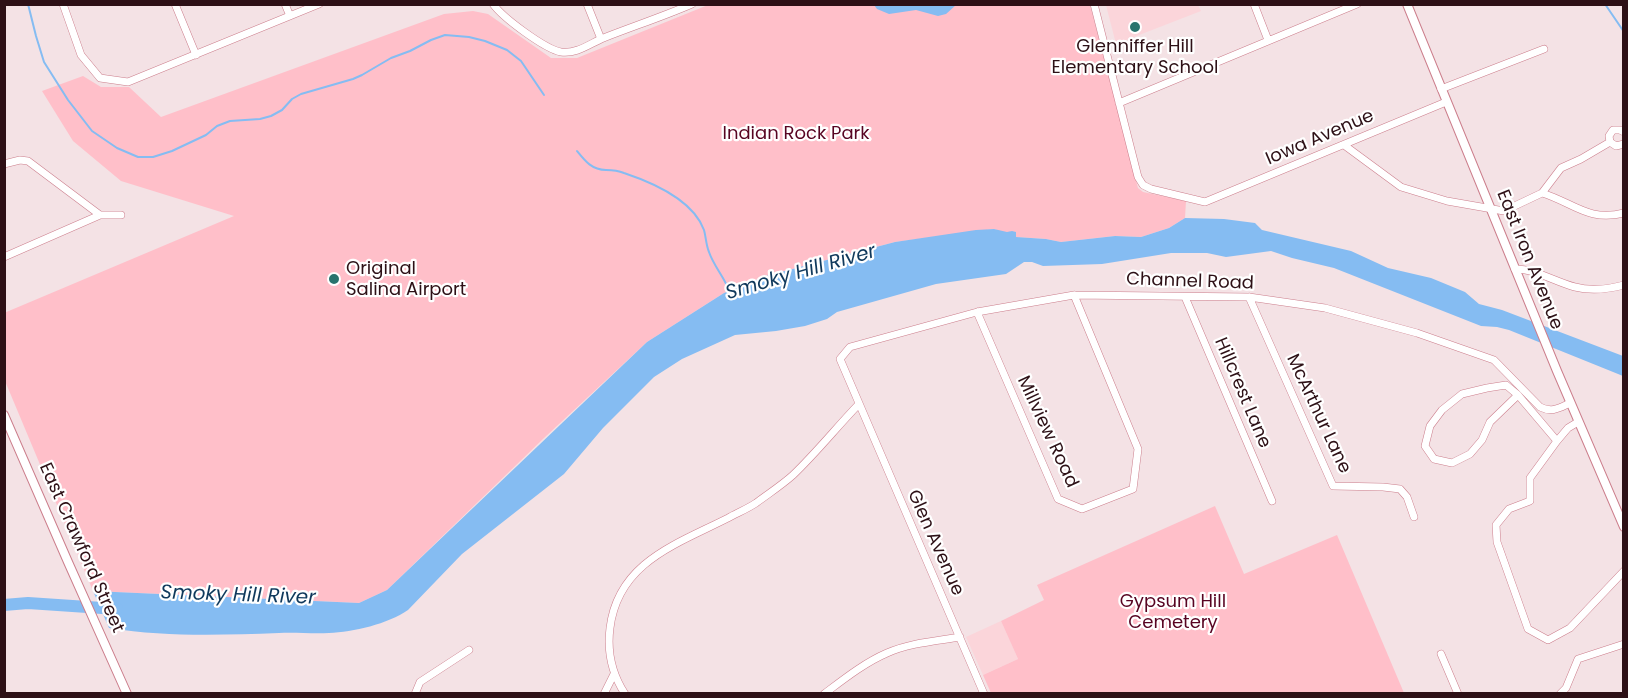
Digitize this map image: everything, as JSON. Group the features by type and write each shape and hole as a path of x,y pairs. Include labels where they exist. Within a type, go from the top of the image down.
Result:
{"street":[{"path":"63,4 81,55 100,78 128,82 320,4"},
{"path":"175,4 196,54"},
{"path":"285,4 290,16"},
{"path":"494,4 500,13 547,47 561,52 574,51 682,6 692,4"},
{"path":"587,4 601,39"},
{"path":"1094,4 1119,103 1357,4"},
{"path":"1254,4 1268,40"},
{"name":"East Iron Avenue","path":"1407,4 1623,527"},
{"path":"1441,89 1544,49"},
{"name":"Iowa Avenue","path":"1119,103 1138,177 1143,185 1205,202 1446,102"},
{"path":"1623,132 1613,130 1609,136 1610,142 1616,146 1623,144"},
{"path":"1344,145 1401,187 1447,201 1504,211 1542,193 1561,168 1610,142"},
{"path":"4,164 20,160 28,161 100,215"},
{"path":"1542,193 1596,216 1613,216 1623,213"},
{"path":"4,257 100,215 121,215"},
{"path":"1515,269 1524,269 1578,288 1609,289 1623,285"},
{"name":"Channel Road","path":"858,405 840,360 850,346 977,312 1074,295 1249,297 1325,308 1417,333 1494,360 1540,407 1546,410 1554,411 1570,403"},
{"name":"Millview Road","path":"977,312 1058,499 1082,509 1133,489 1138,449 1074,295"},
{"name":"Hillcrest Lane","path":"1185,297 1272,501"},
{"name":"McArthur Lane","path":"1249,297 1333,486 1400,489 1407,497 1414,517"},
{"path":"1518,395 1490,422 1482,440 1470,454 1452,463 1434,459 1425,446 1430,426 1442,410 1462,394 1506,385 1518,395 1557,441"},
{"path":"625,693 614,674 609,638 619,596 635,573 649,560 754,505 791,476 858,405"},
{"name":"Glen Avenue","path":"858,405 984,693"},
{"name":"East Crawford Street","path":"4,415 127,693"},
{"path":"1578,422 1568,428 1530,478 1530,501 1509,509 1496,525 1497,542 1528,629 1548,640 1570,628 1623,571"},
{"path":"824,693 887,653 907,646 960,638"},
{"path":"1560,693 1566,688 1578,658 1623,644"},
{"path":"416,693 420,682 469,650"},
{"path":"1441,654 1458,693"},
{"path":"604,693 614,674"}],"shaded area":[{"name":"Glenniffer Hill Elementary School","path":"1106,5 1198,5 1201,11 1116,44"},
{"path":"1001,621 1018,659 983,675 966,637"}],"green space":[{"name":"Indian Rock Park","path":"708,5 1090,5 1138,188 1143,192 1186,201 1185,218 1169,228 1141,237 1115,236 1061,242 1015,237 994,229 895,242 766,276 724,293 647,342 387,590 359,603 93,591 5,381 4,313 234,216 121,181 73,141 42,91 83,76 101,87 129,87 161,117 444,14 473,11 488,14 551,58 577,58"},
{"name":"Gypsum Hill Cemetery","path":"1215,506 1244,574 1337,535 1404,693 991,693 983,675 1018,659 1001,621 1044,600 1037,585"}],"water":[{"path":"874,5 956,5 946,14 938,16 916,10 889,14 877,9"},
{"path":"1185,218 1255,223 1262,230 1351,251 1388,268 1431,278 1465,292 1479,304 1502,310 1623,356 1623,376 1509,330 1481,326 1334,268 1271,251 1226,257 1207,253 1171,253 1102,264 1043,266 1024,262 1006,274 936,284 837,312 827,319 805,326 735,335 682,359 654,377 603,428 564,474 462,554 408,610 381,623 349,631 323,633 193,635 130,631 109,628 93,591 359,603 387,590 647,342 724,293 766,276 895,242 994,229 1016,232 1016,237 1061,242 1115,236 1141,237 1169,228"}],"waterway":[{"path":"28,4 44,62 68,100 92,131 117,148 138,157 153,157 172,151 230,121 271,116 301,94 353,79 391,58 445,35 469,37 507,50 521,61 544,95"},
{"path":"1605,4 1624,32"},
{"path":"577,151 593,167 619,171 646,181 681,201 691,210 699,219 711,257 730,293"},
{"name":"Smoky Hill River","path":"4,605 28,603 117,609"}],"place":[{"name":"Glenniffer Hill Elementary School","path":"1135,27"},
{"name":"Original Salina Airport","path":"334,279"}]}
